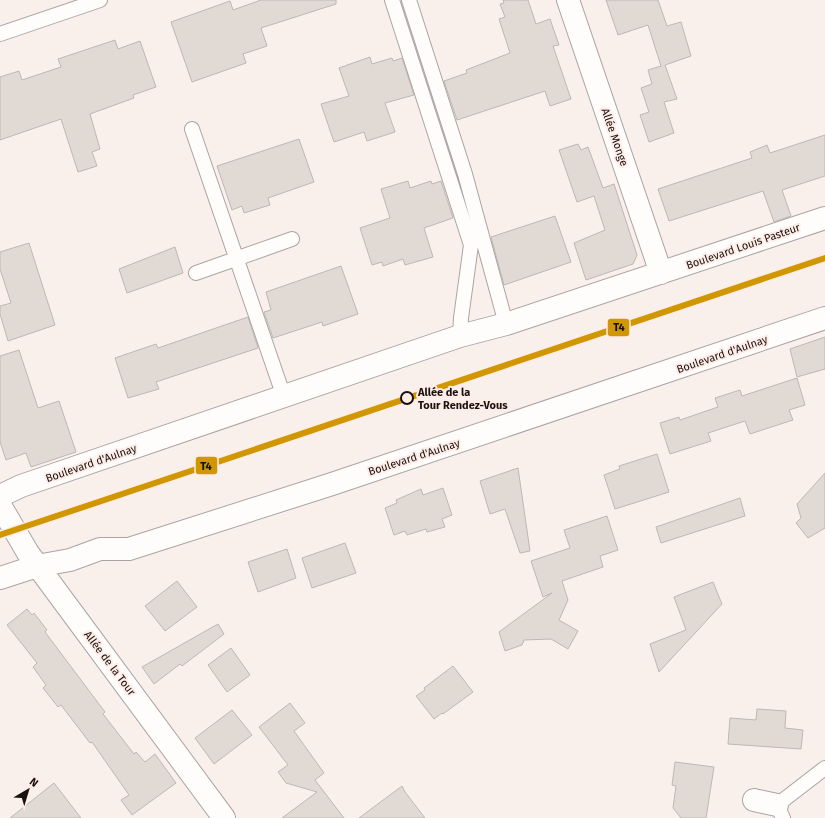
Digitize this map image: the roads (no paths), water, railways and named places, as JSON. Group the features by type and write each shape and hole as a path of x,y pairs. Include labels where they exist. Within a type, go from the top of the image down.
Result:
{"street":[{"name":"Allée Monge","path":"568,0 661,273"},
{"name":"Boulevard Louis Pasteur","path":"661,273 825,218"},
{"name":"Boulevard d'Aulnay","path":"0,496 21,486 460,336 506,324 661,273"},
{"name":"Boulevard d'Aulnay","path":"0,578 37,566 70,560 100,549 129,550 332,484 825,318"},
{"name":"Allée de la Tour","path":"0,505 20,542 37,566 224,818"},
{"path":"754,800 780,811"}],"lane":[{"path":"0,34 100,0"},
{"path":"392,0 471,245 460,336"},
{"path":"409,0 465,174 506,324"},
{"path":"192,129 284,397"},
{"path":"196,273 292,239"},
{"path":"780,811 825,768"}],"place":[{"name":"Allée de la Tour Rendez-Vous","path":"407,398"}]}
